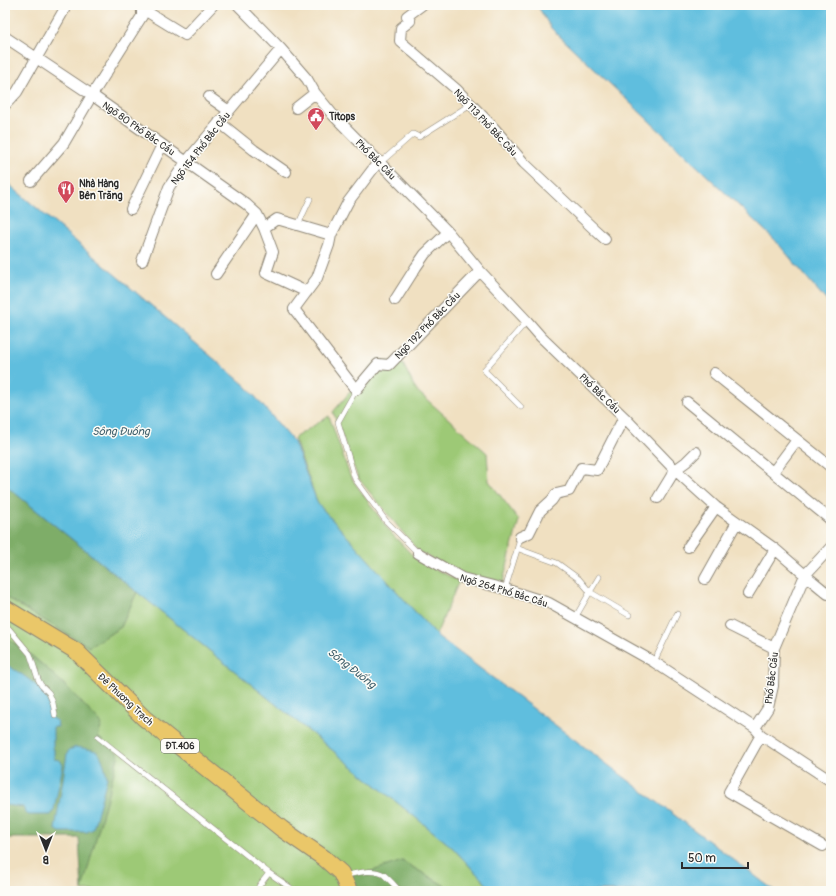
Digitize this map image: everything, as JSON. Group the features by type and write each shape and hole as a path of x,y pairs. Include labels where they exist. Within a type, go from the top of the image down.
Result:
{"main road":[{"name":"Đê Phương Trạch","path":"5,608 76,651 144,718 282,829 324,858 341,873 346,884"}],"street":[{"path":"142,6 185,35 213,5"},
{"name":"Phố Bắc Cầu","path":"238,5 281,49 307,79 315,93 333,115 448,232 480,271 541,337 624,416 676,470 716,507 775,549 805,575 774,648 772,686 768,708 729,792 823,846"},
{"name":"Ngõ 113 Phố Bắc Cầu","path":"422,5 407,16 410,21 401,28 400,41 456,89 493,127 524,163 605,239"},
{"path":"31,181 64,143 92,95 142,16 142,6"},
{"path":"5,105 17,92 64,10"},
{"name":"Ngõ 80 Phố Bắc Cầu","path":"5,37 92,95 246,204 257,214 273,252 266,272 307,292"},
{"name":"Ngõ 154 Phố Bắc Cầu","path":"142,261 169,187 186,162 281,49"},
{"path":"296,108 315,93"},
{"path":"209,97 228,111"},
{"path":"219,122 254,150 286,172"},
{"path":"132,209 162,144"},
{"path":"356,390 294,310 317,278 332,235 348,202 379,162"},
{"path":"216,274 257,214"},
{"path":"264,228 277,219 332,235"},
{"path":"396,300 425,254 448,232"},
{"name":"Ngõ 192 Phố Bắc Cầu","path":"356,390 378,364 389,364 480,271"},
{"path":"714,373 831,467"},
{"path":"687,402 831,520"},
{"path":"520,537 529,533 540,511 556,494 570,491 581,468 597,470 624,416"},
{"path":"772,472 797,440"},
{"path":"658,498 676,470 696,452"},
{"path":"688,547 716,507"},
{"path":"704,579 737,522"},
{"path":"828,594 805,575 831,547"},
{"path":"748,594 775,549"},
{"name":"Ngõ 264 Phố Bắc Cầu","path":"418,553 462,578 505,589 549,603 654,662 758,731"},
{"path":"730,626 774,648"},
{"path":"758,731 831,781"}],"lane":[{"path":"379,162 413,134 419,137 471,104"},
{"path":"298,225 310,199"},
{"path":"521,407 484,370 527,321"},
{"name":"Ngõ 264 Phố Bắc Cầu","path":"356,390 338,422 355,478 386,521 418,553"},
{"path":"505,589 520,537"},
{"path":"517,550 557,564 579,579 590,592 629,615"},
{"path":"575,618 599,577"},
{"path":"654,662 677,614"},
{"path":"5,624 30,654 38,679 49,693 53,703 55,715"},
{"path":"98,737 269,873 295,891"},
{"path":"346,884 365,872 376,872 383,875 400,891"},
{"path":"259,886 269,873"}],"green space":[{"path":"378,359 403,364 416,390 487,453 489,481 519,520 502,585 464,577 418,551 358,478 333,412"},
{"path":"329,416 350,476 390,532 417,560 459,581 436,635 318,504 294,438"},
{"path":"5,485 137,592 121,627 89,647 5,597"},
{"path":"137,592 452,847 493,891 454,891 402,861 347,891 82,891 98,737 70,690 30,654 5,637 5,597 89,647 121,627"},
{"path":"5,637 36,659 79,700 102,724 98,737 119,754 82,890 79,838 5,838"},
{"path":"402,861 454,891 347,891 343,877 369,872"}],"water":[{"path":"537,5 831,5 831,306 775,240 551,28"},
{"name":"Sông Đuống","path":"5,181 246,386 294,442 318,504 436,635 775,891 493,891 452,847 5,485"},
{"path":"5,664 30,680 42,691 48,701 50,717 57,721 58,727 53,727 54,759 60,760 63,765 54,810 51,815 30,815 26,814 23,807 5,805"},
{"path":"76,747 94,750 98,753 106,771 107,778 93,829 87,832 60,832 55,829 67,754 69,750"}],"place":[{"name":"Titops","path":"316,131"},
{"name":"Nhà Hàng Bên Trăng","path":"66,204"}]}
